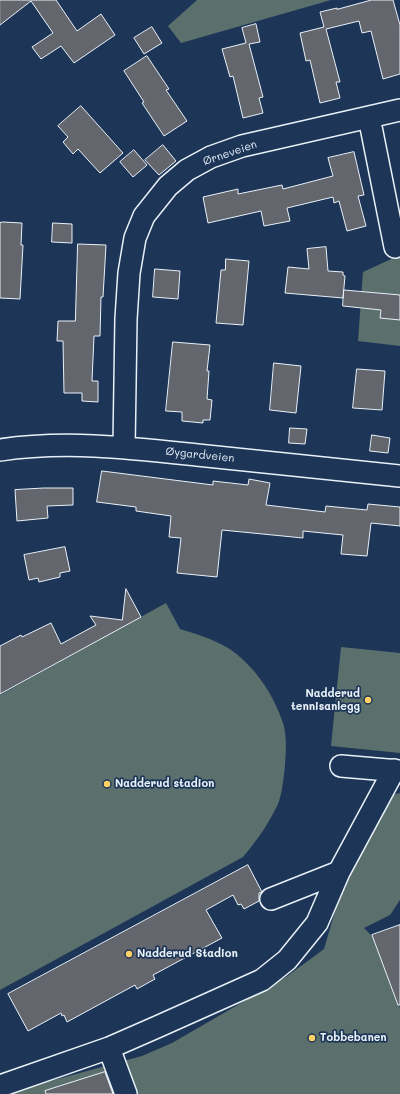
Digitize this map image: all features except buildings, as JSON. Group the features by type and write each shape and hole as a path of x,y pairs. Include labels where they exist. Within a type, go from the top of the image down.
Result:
{"street":[{"name":"Ørneveien","path":"124,447 126,319 129,273 135,238 144,216 168,186 187,170 211,157 242,146 400,110"},
{"path":"370,117 395,247"},
{"name":"Øygardveien","path":"0,450 31,446 57,445 124,447 400,476"},
{"path":"0,1086 109,1048 262,980 287,960 317,923 339,872 397,770 341,766"},
{"path":"271,899 339,872"},
{"path":"109,1048 126,1094"}],"green space":[{"path":"197,0 331,0 181,43 168,26"},
{"path":"400,255 400,346 358,341 363,272"},
{"path":"166,603 180,629 210,639 228,648 254,671 274,701 283,723 286,738 284,774 278,804 262,832 243,857 0,990 0,695"},
{"name":"Nadderud tennisanlegg","path":"341,647 400,653 400,753 331,746"},
{"path":"400,793 400,900 390,915 364,928 373,937 400,1008 400,1094 3,1094 142,1056 172,1043 286,977 324,949 343,884 383,810 395,794"}],"place":[{"name":"Nadderud tennisanlegg","path":"368,700"},
{"name":"Nadderud stadion","path":"107,784"},
{"name":"Nadderud Stadion","path":"129,954"},
{"name":"Tobbebanen","path":"312,1038"}]}
